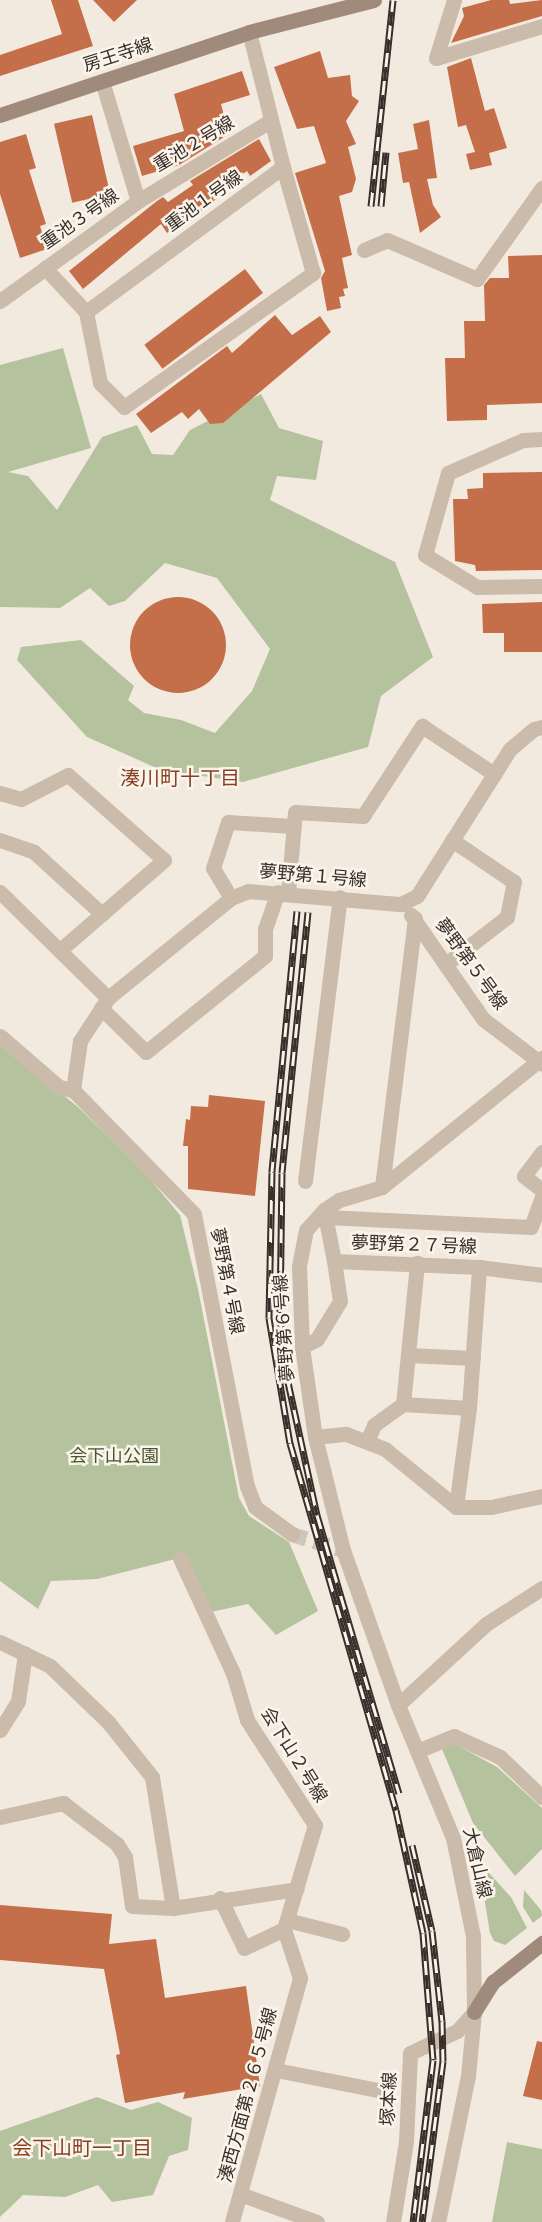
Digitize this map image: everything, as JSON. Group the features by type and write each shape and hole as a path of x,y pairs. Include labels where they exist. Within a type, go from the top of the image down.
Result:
{"street":[{"name":"房王寺線","path":"0,115 249,32 346,4 374,0"},
{"path":"454,0 436,58 542,26"},
{"path":"45,268 86,312 100,383 124,407 313,273 270,121 249,32"},
{"path":"102,81 138,201"},
{"name":"重池２号線","path":"138,201 270,121"},
{"name":"重池１号線","path":"86,312 283,167"},
{"path":"364,250 387,240 477,279 542,188"},
{"name":"重池３号線","path":"0,301 138,201"},
{"path":"542,439 523,440 448,473 425,555 477,587 542,586"},
{"path":"0,892 60,950 146,1052 266,956 265,929 283,892 295,812 363,816 422,726 494,774"},
{"path":"401,904 417,896 510,749 534,729 542,727"},
{"path":"0,793 21,799 68,775 164,860 60,950"},
{"path":"231,898 213,868 228,822 292,826"},
{"path":"0,840 34,852 102,914"},
{"path":"446,964 507,917 514,882 452,840"},
{"name":"夢野第１号線","path":"105,1003 231,898 248,891 283,892 401,904"},
{"path":"305,1181 340,897"},
{"name":"夢野第５号線","path":"401,904 415,918 483,1019 541,1061"},
{"path":"382,1187 415,918"},
{"path":"0,1036 59,1087 73,1089 80,1041 105,1003"},
{"name":"夢野第６号線","path":"398,1705 343,1550 315,1437 302,1347 298,1266 306,1230 339,1200 382,1187 541,1061"},
{"name":"夢野第４号線","path":"73,1089 194,1214 247,1486 255,1507 292,1534"},
{"path":"542,1152 524,1176 542,1190"},
{"path":"325,1213 531,1227 542,1197"},
{"name":"夢野第２７号線","path":"325,1213 334,1261 479,1267 542,1275"},
{"path":"302,1347 317,1339 340,1300 334,1261"},
{"path":"403,1404 417,1263"},
{"path":"456,1508 469,1408 479,1267"},
{"path":"408,1355 473,1358"},
{"path":"367,1441 374,1425 403,1404 469,1408"},
{"path":"315,1437 346,1434 385,1449 456,1508 491,1507 542,1496"},
{"name":"会下山２号線","path":"180,1558 233,1673 247,1720 315,1825 285,1924"},
{"path":"398,1705 486,1624 542,1588"},
{"path":"0,1642 50,1666 100,1714 152,1777 174,1908"},
{"path":"2,1719 18,1701 25,1654"},
{"name":"大倉山線","path":"398,1705 453,1838 473,1936 474,2012 468,2076 438,2222"},
{"path":"417,1751 454,1736 500,1757 542,1797"},
{"path":"0,1817 63,1803 117,1844 125,1857 132,1906 174,1908 220,1898 297,1889"},
{"path":"220,1898 244,1948 285,1924 342,1934"},
{"name":"湊西方面第２６５号線","path":"232,2222 300,1978 285,1924"},
{"path":"474,2012 493,1982 542,1943"},
{"name":"塚本線","path":"393,2222 406,2142 411,2053 457,2031 474,2012"},
{"path":"276,2070 382,2091"},
{"path":"240,2194 317,2222"}],"green space":[{"path":"63,348 91,448 8,472 28,476 57,510 102,437 137,425 152,454 173,455 190,430 261,394 279,428 323,441 316,480 277,476 270,500 395,562 433,657 381,696 368,747 243,782 161,770 87,737 17,660 21,647 81,640 134,686 128,700 144,713 181,720 215,733 252,691 270,649 217,578 165,563 125,601 109,606 90,588 60,608 0,607 0,365"},
{"name":"会下山公園","path":"0,1044 78,1107 145,1173 180,1215 198,1289 239,1498 249,1516 289,1542 318,1611 276,1635 248,1604 211,1612 183,1557 97,1579 51,1581 38,1609 0,1581"},
{"path":"455,1744 497,1767 542,1808 542,1849 515,1876 473,1823 442,1749"},
{"path":"478,1861 511,1897 527,1928 505,1945 494,1941 490,1933"},
{"path":"524,1890 541,1910 542,1916 533,1923 523,1907"},
{"path":"97,2097 131,2110 158,2102 192,2118 188,2150 169,2156 153,2195 112,2202 98,2185 65,2197 23,2195 0,2217 0,2131"},
{"path":"507,2142 542,2149 542,2222 492,2222"}],"building":[{"path":"51,0 78,0 93,46 0,76 0,55 62,34"},
{"path":"93,0 137,0 114,22"},
{"path":"491,0 509,0 510,4 542,0 542,16 451,43 464,16 462,8"},
{"path":"320,51 328,78 350,75 352,96 359,101 346,121 356,144 348,147 356,179 352,192 339,196 352,255 342,258 348,288 343,289 345,296 339,297 341,308 327,311 321,278 325,271 295,173 326,163 314,126 297,129 274,67"},
{"path":"471,58 485,111 494,108 507,148 489,153 492,165 470,170 466,154 475,152 466,125 458,127 447,67"},
{"path":"242,71 250,95 221,104 229,134 179,165 142,176 133,146 184,131 174,94"},
{"path":"92,115 110,194 72,203 54,124"},
{"path":"429,120 437,178 427,179 433,205 441,217 420,233 409,182 403,183 398,153 418,149 413,124"},
{"path":"26,134 36,168 29,170 46,224 40,226 47,249 20,258 0,194 0,142"},
{"path":"259,139 271,161 250,176 247,171 222,189 224,192 193,219 191,215 167,233 161,224 83,289 69,271 157,201 163,197 168,202 193,185 190,181"},
{"path":"542,255 542,403 487,405 487,420 447,421 445,358 465,358 464,321 485,321 484,285 490,278 509,278 508,256"},
{"path":"245,269 263,293 162,369 144,345"},
{"path":"275,315 292,335 320,316 331,332 223,423 210,424 199,409 188,419 182,412 151,433 136,414 227,346 232,353"},
{"path":"542,472 542,570 476,571 475,565 455,561 453,499 468,499 467,489 483,488 483,473"},
{"path":"178,597 196,601 212,611 222,627 226,645 222,663 212,679 196,689 178,693 160,689 144,679 134,663 130,645 134,627 144,611 160,601"},
{"path":"542,602 542,652 504,652 504,633 483,633 482,604"},
{"path":"209,1095 265,1101 255,1196 188,1189 188,1146 183,1146 186,1119 190,1120 191,1106 208,1107"},
{"path":"0,1905 112,1914 109,1944 156,1939 165,1998 246,1986 260,2086 183,2099 185,2092 125,2103 116,2055 120,2054 104,1969 0,1960"},
{"path":"537,2041 542,2042 542,2100 523,2096"}],"tunnel":[{"path":"292,1534 343,1550"}],"railway":[{"path":"371,206 393,0"},
{"path":"381,206 386,152"},
{"path":"297,911 272,1172 269,1318 290,1443 396,1810 423,1933 433,2060 413,2222"},
{"path":"308,912 282,1173 280,1318 288,1382 317,1515 399,1793"},
{"path":"412,1845 432,1931 442,2021 443,2061 422,2222"}],"district":[{"name":"湊川町十丁目","path":"180,778"},
{"name":"会下山町一丁目","path":"82,2148"}]}
